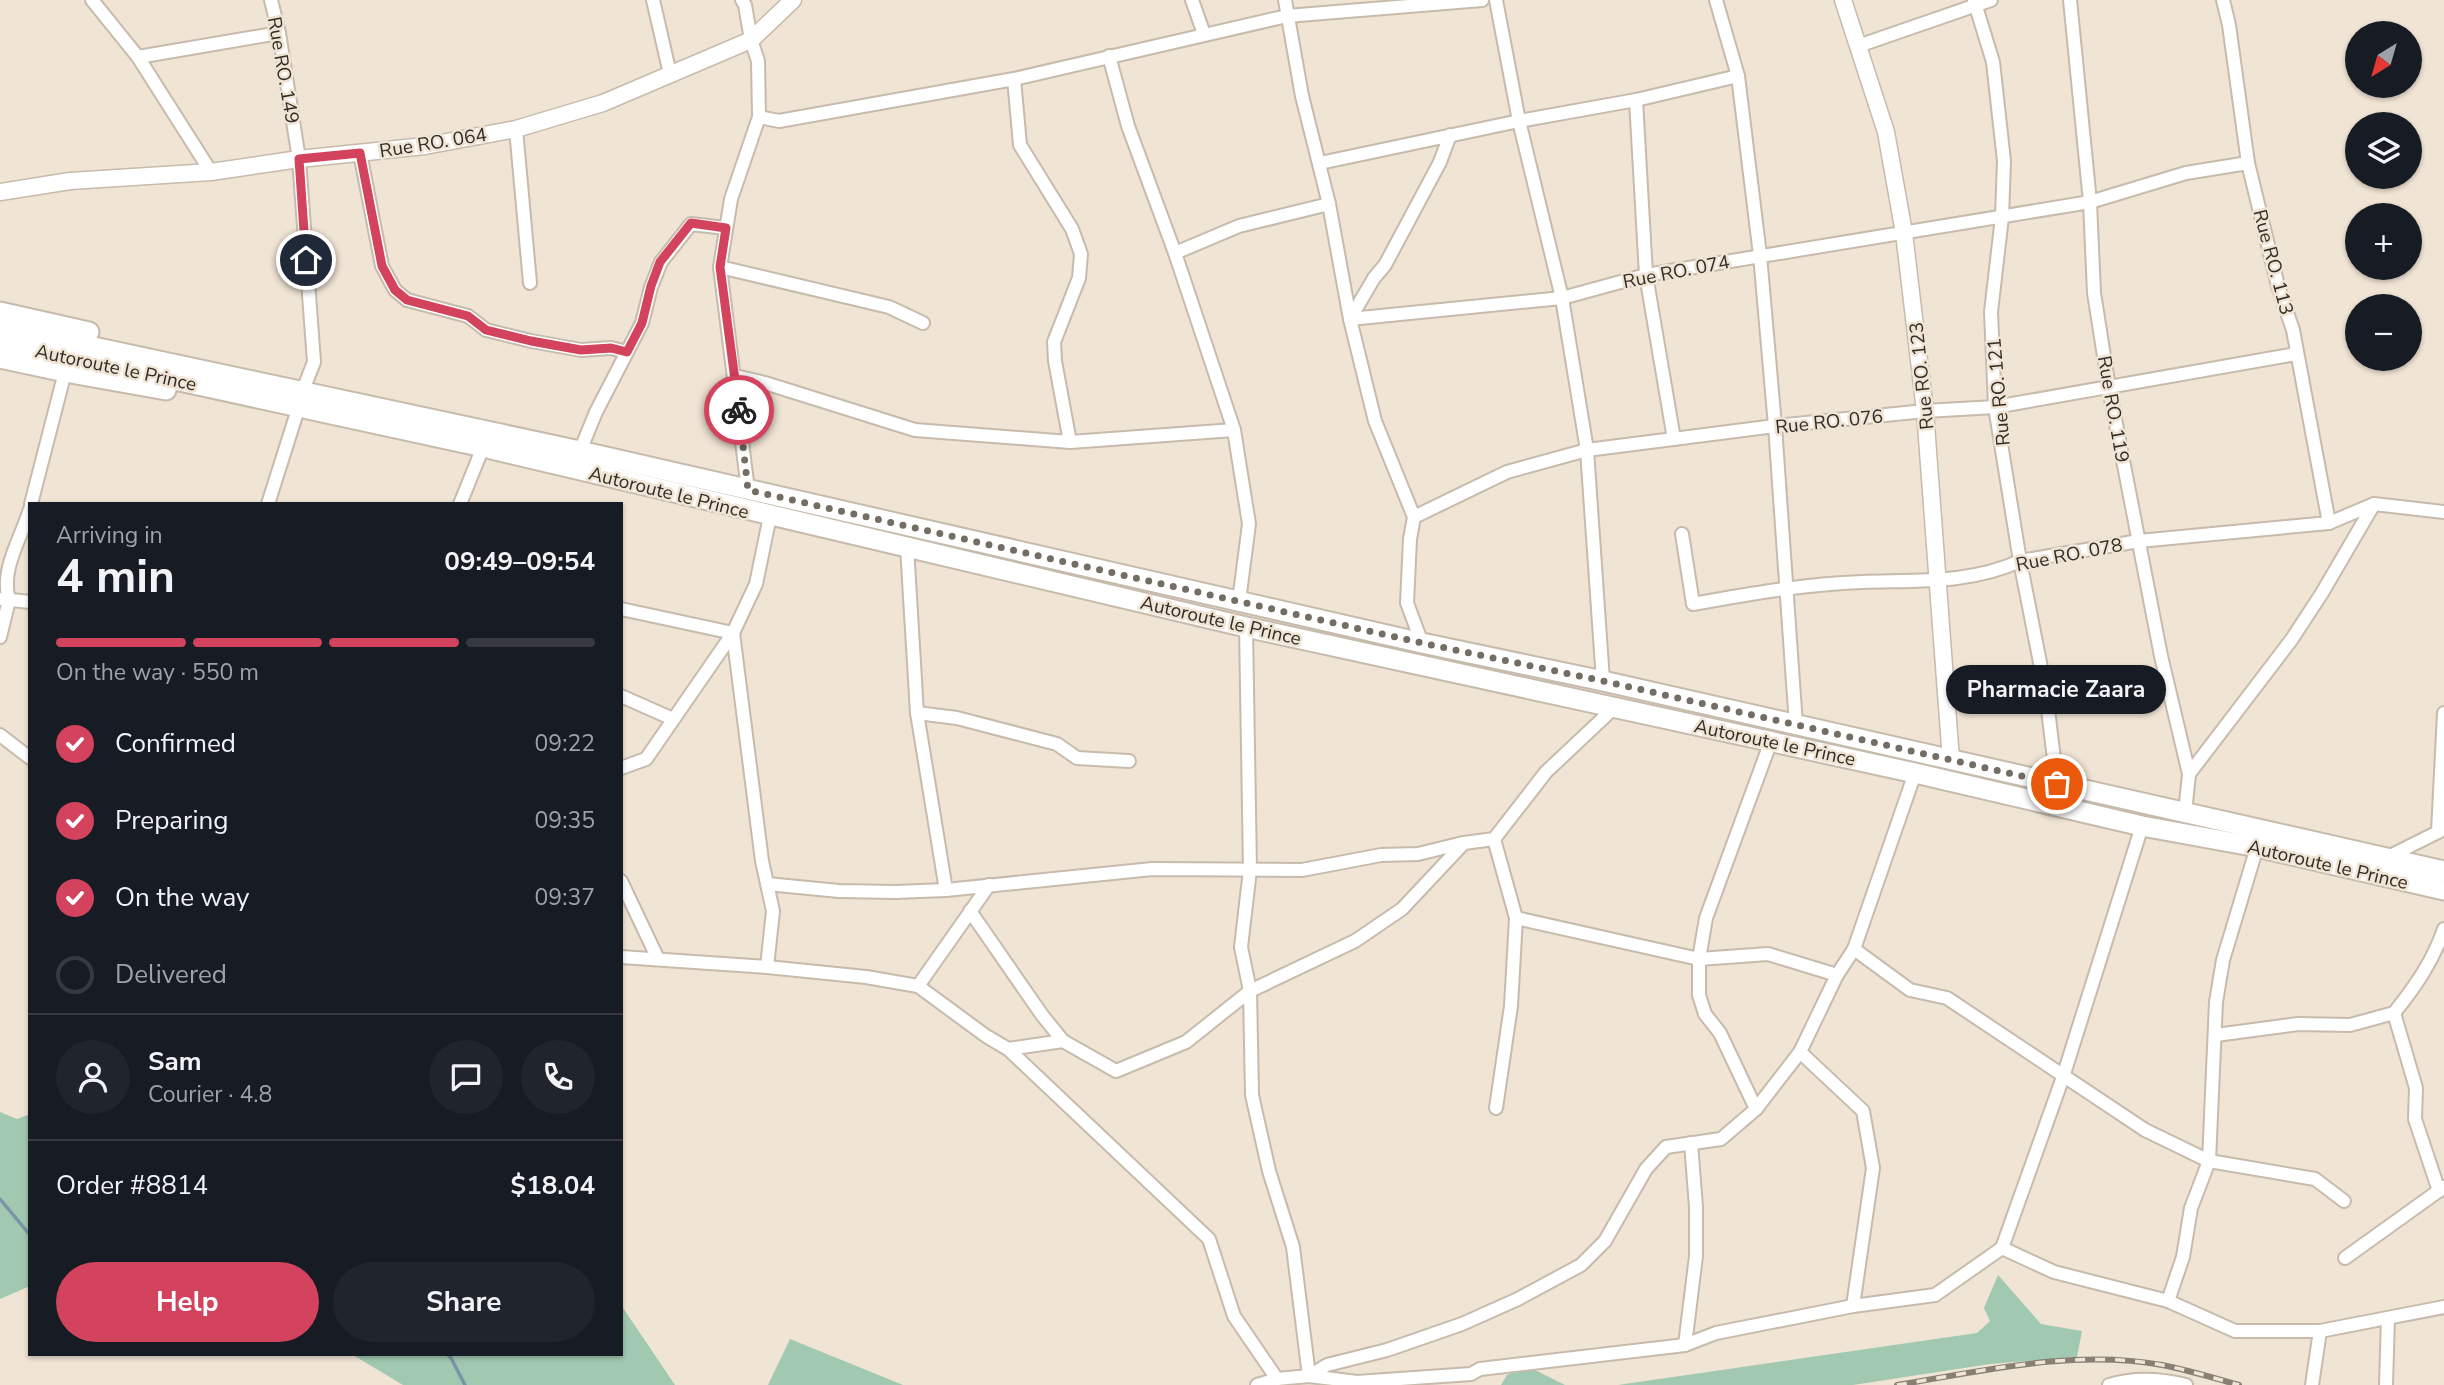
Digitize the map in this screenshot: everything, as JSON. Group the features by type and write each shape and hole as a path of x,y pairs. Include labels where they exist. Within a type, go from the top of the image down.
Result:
{"main road":[{"path":"0,312 155,348 301,398"},
{"name":"Autoroute le Prince","path":"0,327 73,358"},
{"name":"Autoroute le Prince","path":"0,342 73,358 580,451 1422,643 1603,681 2444,871"},
{"path":"0,358 73,358 218,398 301,398"},
{"name":"Autoroute le Prince","path":"301,398 483,447 1246,627 1771,741 2142,826 2257,847 2444,890"}],"street":[{"path":"92,0 138,57 211,172"},
{"name":"Rue RO. 149","path":"269,502 314,362 299,159 279,33 271,0"},
{"path":"653,0 670,74"},
{"path":"742,0 758,61 759,117 731,199 720,267 748,490"},
{"name":"Rue RO. 064","path":"0,192 70,181 211,172 299,159 425,146 516,129 603,103 751,40 793,0"},
{"path":"1192,0 1204,34"},
{"path":"1284,0 1302,96 1329,204 1350,319 1375,421 1414,517 1410,539 1408,603 1422,643"},
{"path":"759,117 779,121 1014,79 1287,16 1482,0"},
{"path":"1496,0 1519,121 1562,298 1587,450 1603,681"},
{"path":"1716,0 1738,76 1760,255 1796,725"},
{"name":"Rue RO. 123","path":"1843,0 1886,132 1904,233 1925,411 1951,760"},
{"path":"1858,46 1975,3 1991,0"},
{"name":"Rue RO. 119","path":"2070,0 2090,202 2094,293 2109,388 2161,656 2189,774 2186,813"},
{"name":"Rue RO. 113","path":"2223,0 2249,163 2278,286 2293,330 2329,523"},
{"name":"Rue RO. 121","path":"1975,3 1993,62 2004,161 2002,217 1991,312 1995,407 2020,561 2046,693 2057,784"},
{"path":"138,57 279,33"},
{"path":"1109,56 1128,126 1175,253 1234,430 1249,524 1239,601"},
{"path":"1320,163 1519,121 1636,100 1738,76"},
{"path":"1014,79 1020,145 1072,229 1081,254 1079,278 1054,342 1070,442"},
{"path":"1636,100 1646,275 1674,439"},
{"path":"516,129 530,283"},
{"path":"1350,319 1374,278 1385,265 1440,162 1450,135"},
{"path":"360,153 382,266 395,290 407,300 468,316 486,330 531,341 581,350 611,348 627,352"},
{"name":"Rue RO. 074","path":"1350,319 1562,298 1646,275 2090,202 2186,173 2249,163"},
{"path":"1175,253 1239,226 1329,204"},
{"path":"580,451 596,412 642,323 660,262 691,223 726,228"},
{"path":"720,267 889,307 923,323"},
{"name":"Rue RO. 076","path":"1414,517 1507,472 1587,450 1775,426 1995,407 2296,354"},
{"path":"31,502 73,358"},
{"path":"735,376 915,430 1070,442 1234,430"},
{"path":"461,502 483,447"},
{"path":"2189,774 2292,639 2375,503 2444,512"},
{"name":"Rue RO. 078","path":"1682,534 1693,604 1787,588 1862,582 1938,581 2005,568 2020,561 2139,541 2329,523 2375,503"},
{"path":"0,637 5,600 2,588 5,560 25,525 28,514"},
{"path":"623,767 646,759 733,633 756,584 769,516"},
{"path":"907,547 917,713 946,890"},
{"path":"5,600 28,602"},
{"path":"623,609 733,633"},
{"path":"1246,627 1250,870 1241,947 1250,991 1252,1095 1269,1171 1293,1247 1309,1376"},
{"path":"733,633 762,861 773,911 767,967"},
{"path":"623,697 673,719"},
{"path":"767,884 839,891 895,892 946,890 1152,869 1302,870 1381,855 1418,853 1494,839 1546,772 1615,707"},
{"path":"917,713 957,718 1057,744 1077,758 1129,761"},
{"path":"2387,858 2441,831 2444,713"},
{"path":"0,735 28,756"},
{"path":"1756,1109 1720,1033 1705,1014 1699,995 1699,960 1706,918 1771,741"},
{"path":"1309,1376 1327,1365 1387,1350 1462,1324 1518,1299 1581,1265 1605,1241 1646,1169 1666,1147 1721,1139 1756,1109 1800,1052 1837,975 1854,949 1915,773"},
{"path":"1257,1385 1277,1379 1309,1376 1357,1382 1471,1374 1480,1369 1685,1345 1716,1333 1853,1306 1935,1295 2002,1248 2063,1077 2142,826"},
{"path":"1494,839 1516,918 1511,1006 1496,1108"},
{"path":"970,911 1063,1041 1116,1071 1186,1042 1250,991 1355,941 1402,909 1464,843"},
{"path":"2168,1301 2183,1257 2191,1208 2209,1160 2216,1002 2223,960 2257,847"},
{"path":"623,885 658,960"},
{"path":"918,986 989,885"},
{"path":"1516,918 1699,960 1768,954 1837,975"},
{"path":"2216,1035 2298,1024 2350,1025 2393,1013 2416,986 2444,929"},
{"path":"1854,949 1910,990 1947,998 2146,1130 2209,1160 2315,1178 2344,1201"},
{"path":"623,957 767,967 866,977 918,986 986,1036 1009,1049 1209,1240 1234,1316 1277,1379"},
{"path":"2344,1258 2442,1189 2415,1119 2416,1088 2393,1013"},
{"path":"1009,1049 1063,1041"},
{"path":"1800,1052 1863,1111 1873,1168 1853,1306"},
{"path":"1685,1345 1696,1256 1696,1207 1691,1143"},
{"path":"2002,1248 2054,1272 2168,1301 2235,1331 2320,1331 2444,1307"},
{"path":"2386,1385 2388,1318"},
{"path":"2312,1385 2320,1331"},
{"path":"2109,1385 2122,1381 2162,1379 2186,1385"}],"green space":[{"path":"0,1112 17,1119 28,1115 28,1287 0,1299"},
{"path":"1998,1275 2041,1324 2082,1331 2077,1357 1990,1364 1853,1385 1618,1385 1977,1333 1990,1321 1984,1308"},
{"path":"623,1308 675,1385 403,1385 355,1356 623,1356"},
{"path":"790,1339 903,1385 768,1385"},
{"path":"1527,1366 1565,1385 1501,1385 1507,1375"}],"waterway":[{"path":"0,1199 28,1233"},
{"path":"449,1356 465,1385"}],"railway":[{"path":"1897,1385 1995,1368 2096,1359 2162,1365 2239,1385"}],"way so far":[{"path":"739,410 748,490 2057,784"}],"place":[{"name":"Pharmacie Zaara","path":"2057,784"}],"route":[{"path":"306,260 299,159 360,153 382,266 395,290 407,300 468,316 486,330 531,341 581,350 611,348 627,352 642,323 660,262 691,223 726,228 720,267 739,410"}]}
